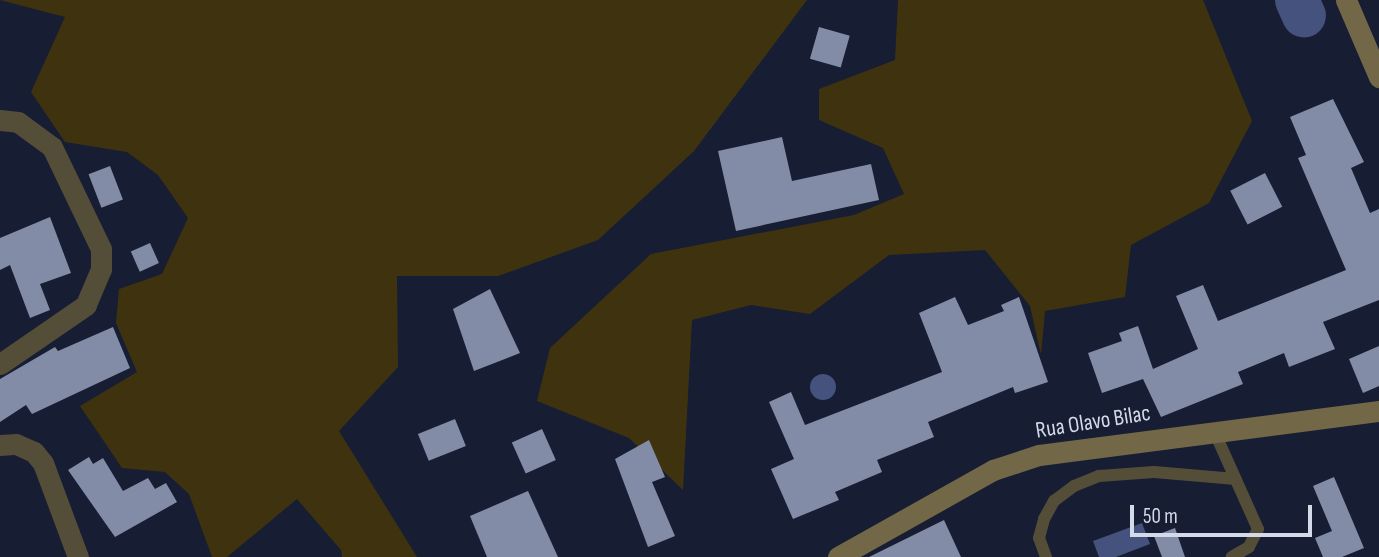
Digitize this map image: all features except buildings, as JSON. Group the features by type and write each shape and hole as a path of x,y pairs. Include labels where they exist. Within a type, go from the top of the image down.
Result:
{"main road":[{"path":"1346,0 1379,78"},
{"name":"Rua Olavo Bilac","path":"838,557 1009,464 1111,443 1215,433 1379,411"}],"street":[{"path":"0,120 19,122 52,148 101,249 101,269 86,305 0,364"},
{"path":"0,445 16,444 34,452 43,463 78,557"}],"lane":[{"path":"1215,433 1258,529 1250,547 1232,557"},
{"path":"1046,557 1039,538 1044,519 1054,501 1074,486 1099,476 1154,472 1236,479"}],"shaded area":[{"path":"0,0 807,0 694,151 598,240 498,276 397,276 398,367 339,431 417,557 342,557 341,550 297,499 227,557 212,557 189,494 165,472 122,468 80,406 137,372 116,323 119,289 162,274 188,218 158,175 127,152 65,142 31,92 65,17"},
{"path":"898,0 1203,0 1252,121 1209,203 1131,245 1125,297 1045,311 1041,355 1030,306 985,250 889,255 810,314 751,305 692,320 683,490 629,438 537,401 550,348 651,254 854,215 904,194 883,148 819,120 819,89 895,60"}],"water":[{"path":"823,374 832,378 836,387 832,396 823,400 814,396 810,387 814,378"},
{"path":"1142,523 1150,544 1116,557 1099,557 1093,541"}],"waterway":[{"path":"1297,0 1304,16"}]}
